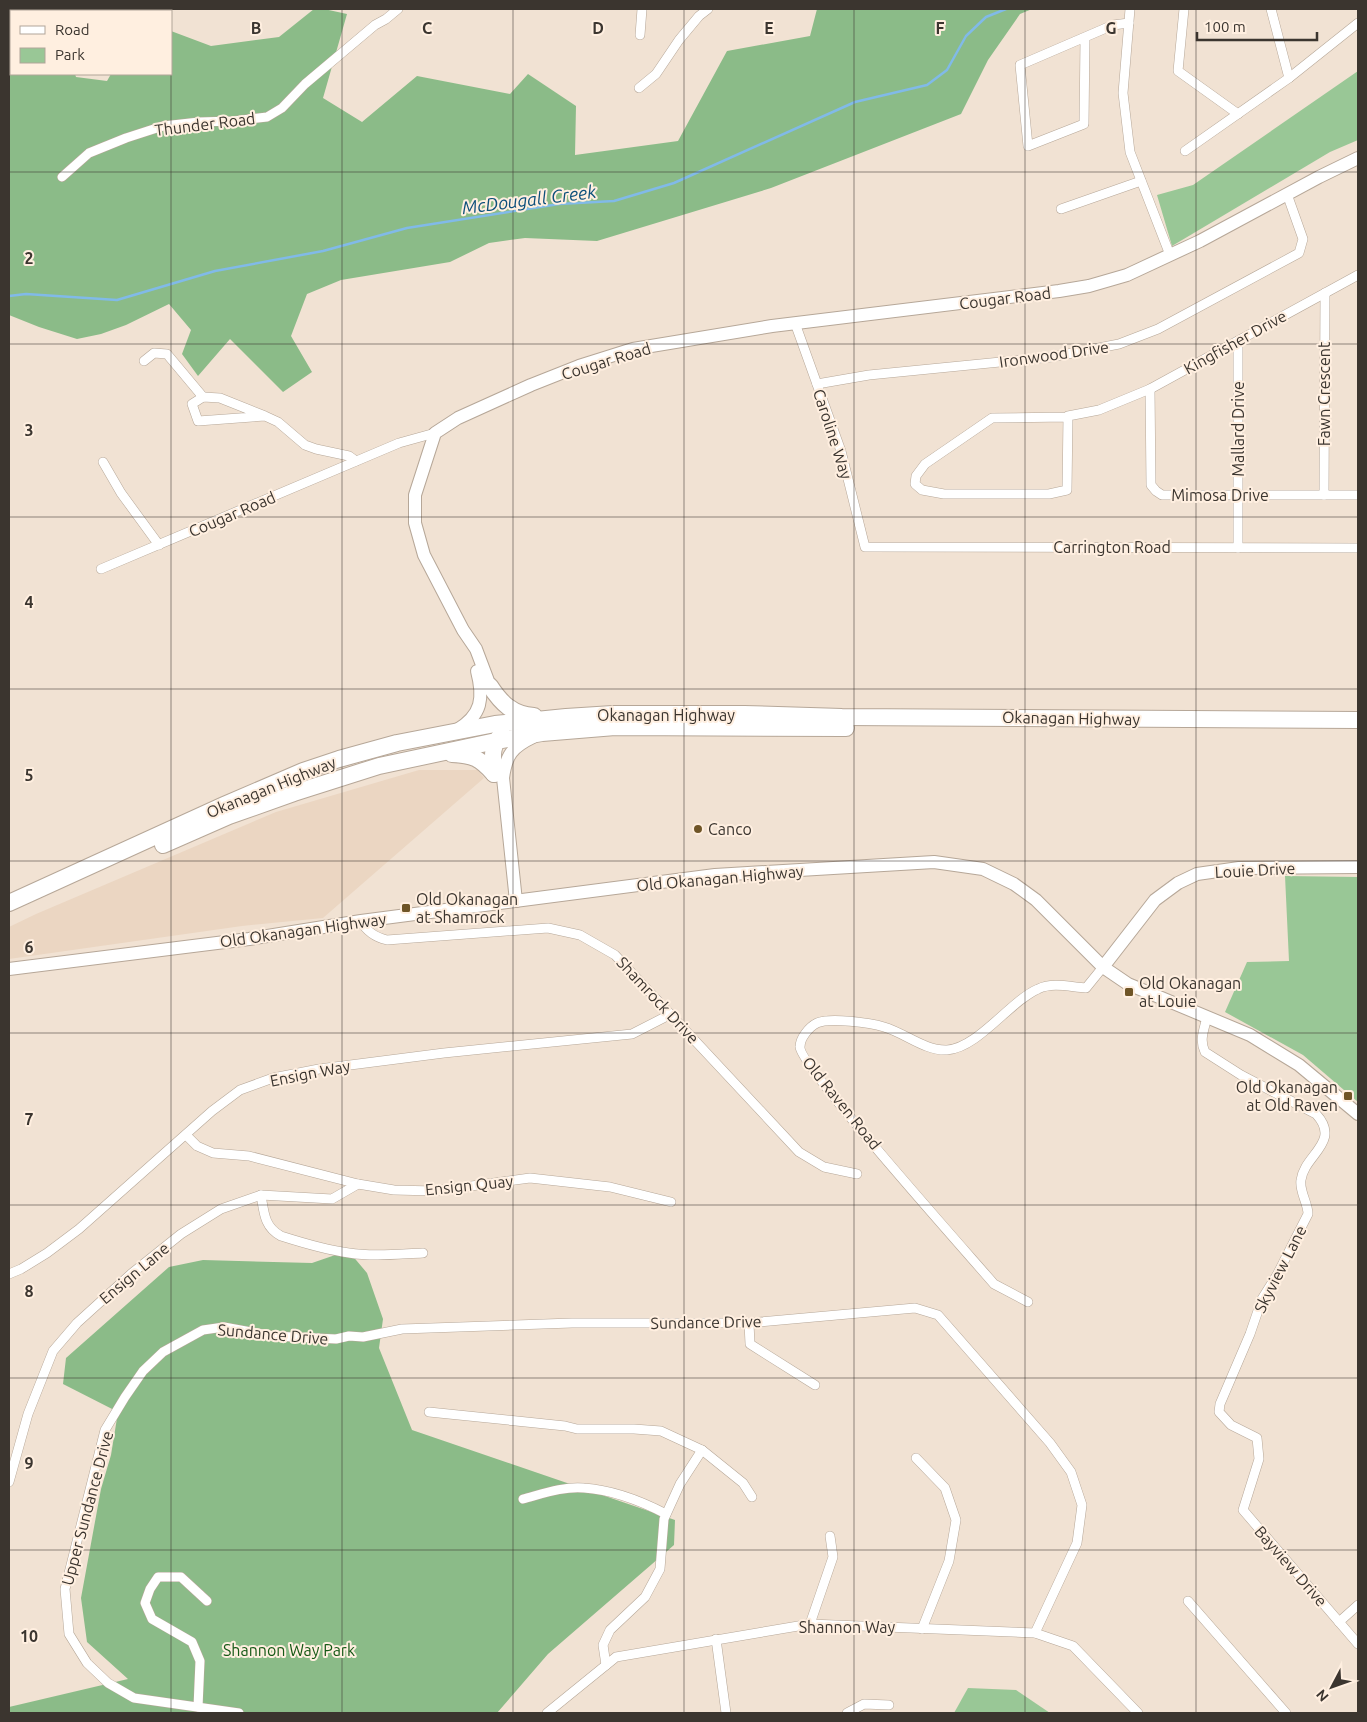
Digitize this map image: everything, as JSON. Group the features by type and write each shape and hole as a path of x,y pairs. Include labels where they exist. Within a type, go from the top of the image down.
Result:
{"highway":[{"path":"490,686 507,708 515,712 525,716 566,717"},
{"path":"434,754 457,739 484,734 495,724 490,686"},
{"name":"Okanagan Highway","path":"9,903 224,804 303,771 397,743 495,724 613,714 1358,720"},
{"path":"494,774 492,752 496,741 501,735 508,732 540,728 566,717"},
{"name":"Okanagan Highway","path":"9,915 229,816 294,792 378,766 542,733 615,727 1358,731"},
{"path":"434,754 465,754 479,759 494,774"}],"street":[{"name":"Thunder Road","path":"62,177 89,153 163,126 234,121 267,116 282,108 305,84 375,25 398,9"},
{"path":"640,34 642,9"},
{"path":"639,88 656,74 679,40 708,9"},
{"path":"1130,9 1123,93 1130,152 1170,255"},
{"path":"1184,9 1178,71 1238,114"},
{"path":"1271,9 1289,78"},
{"path":"1084,39 1084,124 1028,146 1020,65 1113,25 1130,23"},
{"path":"1185,151 1289,78 1358,23"},
{"name":"Cougar Road","path":"101,569 399,443 435,433 458,418 579,366 633,349 795,323 1089,286 1127,276 1200,241 1286,194 1358,158"},
{"path":"1061,209 1141,181"},
{"name":"Ironwood Drive","path":"817,384 869,375 1052,358 1118,344 1158,329 1299,252 1303,239 1286,194"},
{"name":"Kingfisher Drive","path":"1067,416 992,418 925,464 916,476 915,484 922,490 944,494 1049,494 1066,490 1068,416 1099,410 1150,389 1358,275"},
{"name":"Fawn Crescent","path":"1324,495 1325,293"},
{"name":"Caroline Way","path":"795,323 841,451 865,547"},
{"name":"Mallard Drive","path":"1238,341 1238,548"},
{"path":"144,361 154,353 167,354 203,397"},
{"name":"Mimosa Drive","path":"1150,389 1151,485 1162,495 1358,495"},
{"path":"266,416 198,421 192,404 203,397 220,398 266,416 278,422 305,445 349,456 356,461"},
{"path":"435,433 415,495 415,523 424,555 463,630 476,649 490,686"},
{"path":"103,462 121,493 158,545"},
{"name":"Carrington Road","path":"865,547 1358,548"},
{"path":"455,731 465,725 476,712 480,705 481,694 481,686 463,630"},
{"path":"516,901 503,778 505,764 508,755 522,742 542,733"},
{"path":"494,774 500,808 508,831"},
{"name":"Old Okanagan Highway","path":"9,969 249,939 361,921 715,875 934,862 983,870 1014,884 1036,900 1103,967 1128,984 1250,1035 1299,1065 1358,1114"},
{"name":"Louie Drive","path":"1103,967 1155,900 1178,883 1197,874 1239,868 1358,867"},
{"name":"Shamrock Drive","path":"361,921 365,928 373,935 387,940 548,928 580,935 615,954 799,1152 824,1166 857,1174"},
{"name":"Old Raven Road","path":"1028,1302 994,1284 834,1098 803,1056 800,1047 805,1034 817,1023 834,1019 884,1027 936,1050 950,1050 966,1044 1037,989 1053,985 1086,988 1103,967"},
{"name":"Ensign Way","path":"9,1274 47,1253 79,1230 212,1111 240,1090 273,1078 319,1069 444,1053 632,1034 671,1014"},
{"name":"Skyview Lane","path":"1208,1017 1201,1039 1202,1046 1206,1052 1241,1075 1316,1114 1322,1120 1325,1128 1321,1148 1305,1166 1300,1181 1308,1214 1277,1276 1262,1299 1220,1404 1219,1412 1231,1424 1257,1438 1260,1459 1243,1510"},
{"name":"Ensign Quay","path":"186,1135 197,1146 213,1153 249,1156 358,1184 394,1190 434,1192 530,1178 610,1187 671,1202"},
{"name":"Ensign Lane","path":"9,1482 28,1414 53,1351 77,1323 131,1274 181,1234 221,1209 261,1195 332,1198 358,1184"},
{"path":"261,1195 267,1225 273,1232 281,1236 351,1254 423,1253"},
{"name":"Sundance Drive","path":"125,1397 143,1371 163,1352 203,1330 224,1327 273,1336 336,1340 349,1336 363,1337 402,1329 572,1322 749,1322 915,1308 938,1315 1050,1442 1071,1472 1082,1505 1077,1543 1035,1633"},
{"path":"749,1322 750,1344 815,1385"},
{"name":"Upper Sundance Drive","path":"125,1397 105,1430 65,1590 69,1634 87,1663 108,1683 134,1698 239,1713"},
{"path":"429,1412 565,1426 577,1429 661,1431 702,1450 743,1483 752,1497"},
{"path":"606,1665 603,1645 610,1630 645,1597 660,1569 664,1519 680,1484 702,1450"},
{"path":"916,1458 945,1488 956,1520 949,1561 922,1629"},
{"path":"523,1499 564,1489 584,1488 625,1496 666,1514"},
{"name":"Bayview Drive","path":"1243,1510 1358,1644"},
{"path":"810,1624 833,1557 830,1536"},
{"path":"198,1707 200,1661 192,1642 152,1619 145,1603 150,1589 158,1577 181,1577 207,1601"},
{"path":"1188,1600 1286,1713"},
{"name":"Bayview Drive","path":"1339,1622 1358,1605"},
{"name":"Shannon Way","path":"547,1713 616,1657 810,1624 1035,1633 1073,1646 1138,1713"},
{"path":"716,1639 726,1713"},
{"path":"847,1713 864,1704 889,1705"}],"shaded area":[{"path":"419,770 478,770 484,778 323,918 242,926 9,959 9,927 36,914 276,812"}],"green space":[{"path":"9,9 77,9 10,10 10,75 75,75 76,77 107,81 110,75 172,75 172,31 211,46 279,37 314,9 347,14 323,98 362,122 417,76 510,94 528,74 576,106 575,155 678,141 727,51 810,36 817,9 1032,9 1020,14 988,60 961,114 771,188 597,241 525,238 489,243 450,262 341,280 307,294 291,336 312,372 283,392 230,339 198,376 182,354 191,330 169,304 126,325 101,334 77,339 9,315"},
{"path":"1358,71 1358,140 1330,152 1172,246 1157,195 1193,185"},
{"path":"1285,876 1358,877 1358,1102 1303,1055 1225,1012 1247,962 1289,961"},
{"name":"Shannon Way Park","path":"344,1252 351,1254 367,1273 383,1319 379,1348 412,1430 675,1520 674,1545 548,1654 497,1713 9,1713 9,1707 128,1679 87,1642 81,1598 101,1489 111,1455 118,1412 63,1384 66,1358 169,1267 203,1260 312,1263"},
{"path":"968,1688 1016,1690 1050,1713 954,1713"}],"waterway":[{"name":"McDougall Creek","path":"9,296 26,294 117,300 215,271 323,251 407,228 559,204 614,201 674,183 855,102 927,85 947,70 966,36 986,17 1006,9"}],"place":[{"name":"Canco","path":"698,829"},
{"name":"Old Okanagan at Shamrock","path":"406,908"},
{"name":"Old Okanagan at Louie","path":"1129,992"},
{"name":"Old Okanagan at Old Raven","path":"1348,1096"}]}
